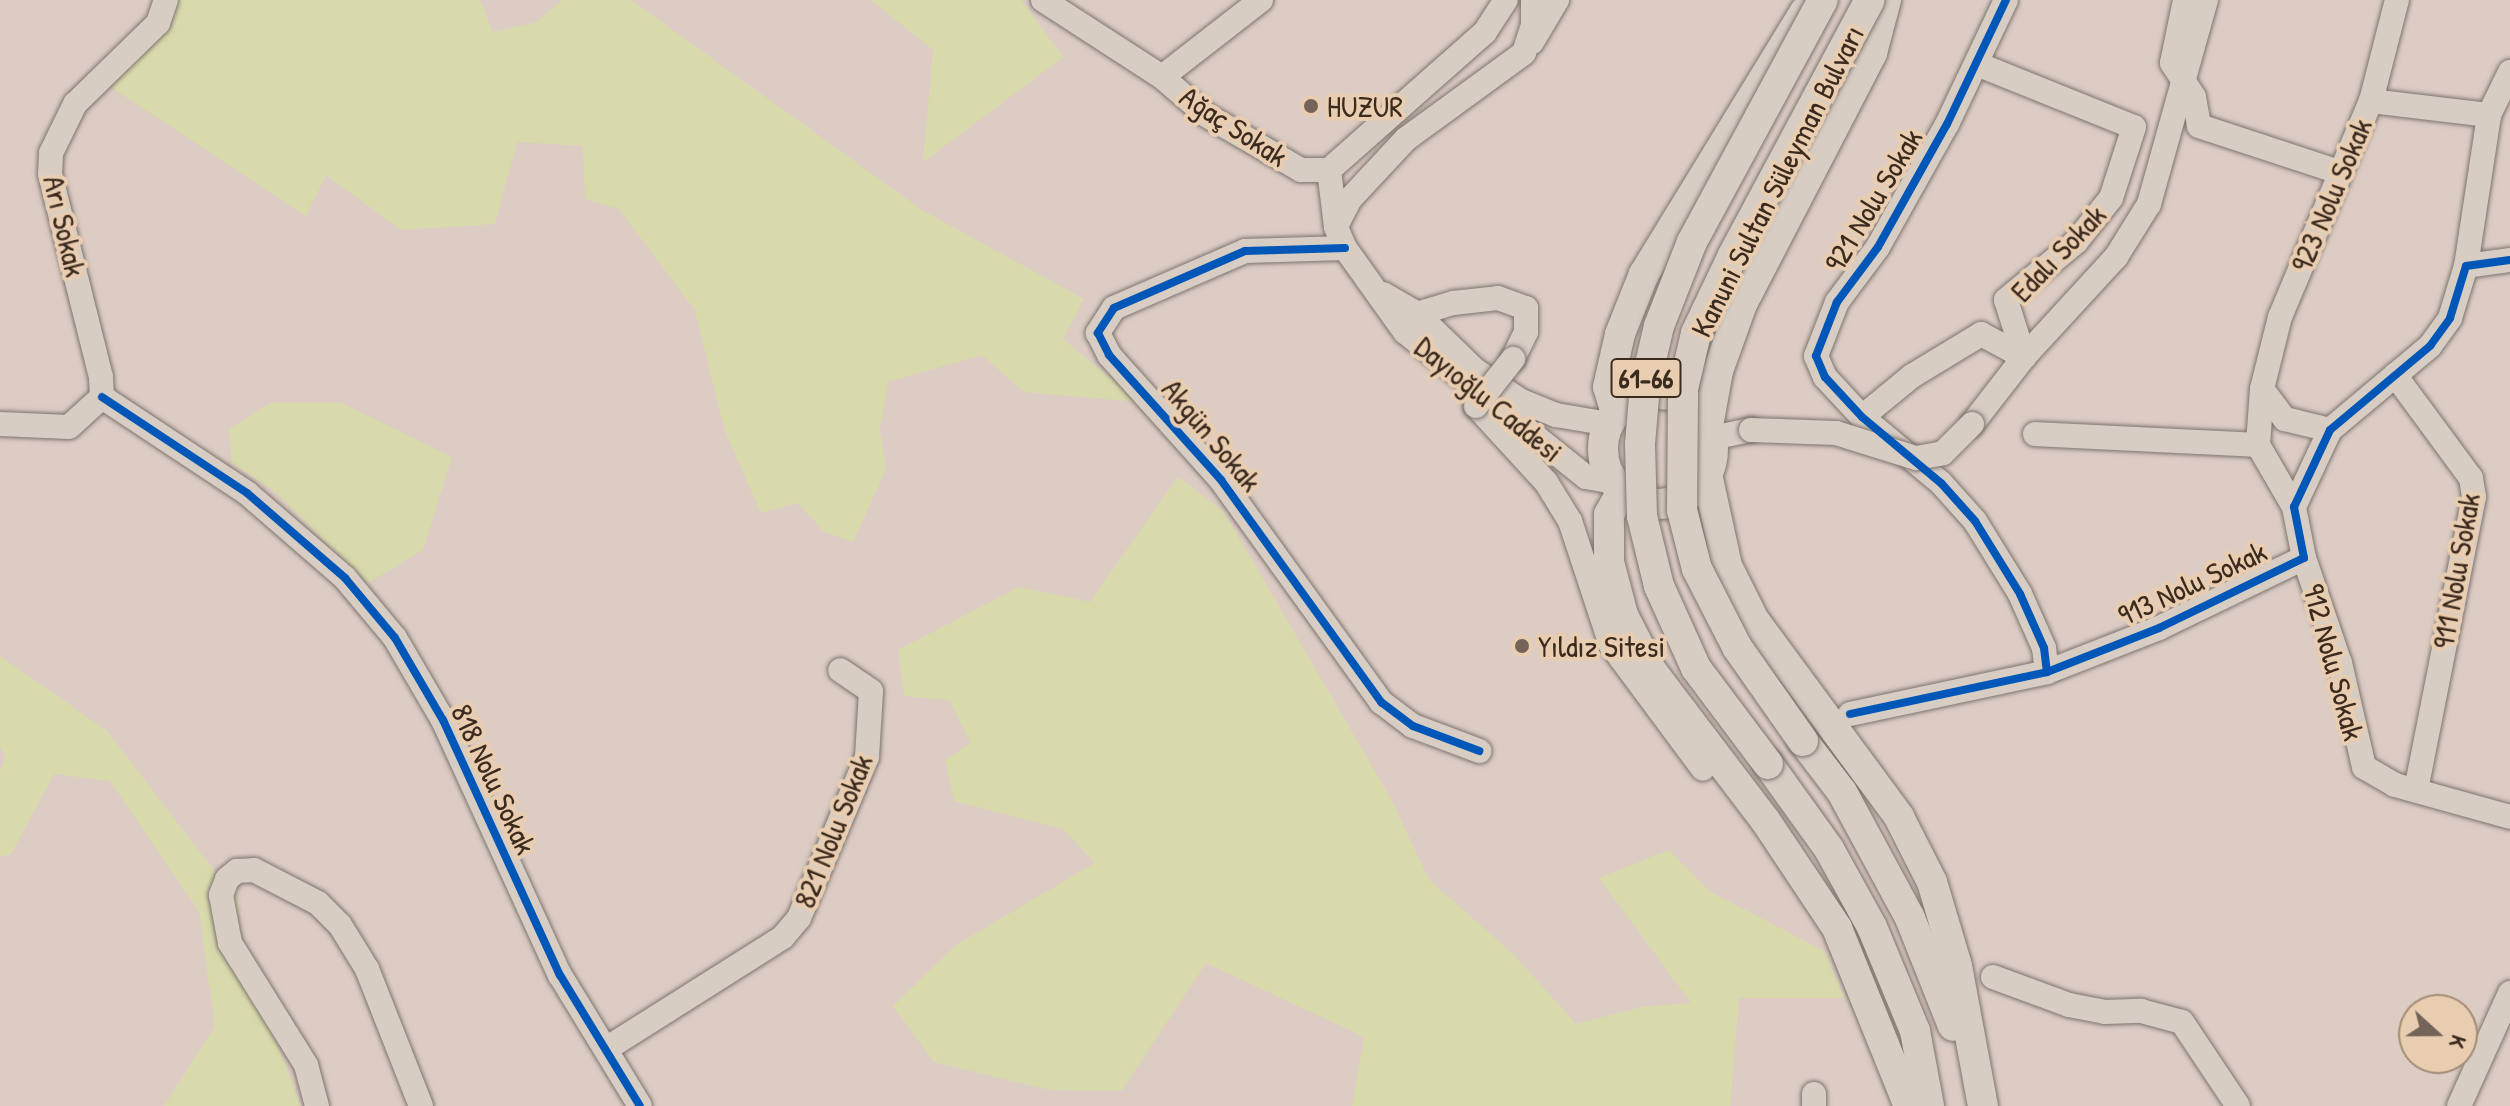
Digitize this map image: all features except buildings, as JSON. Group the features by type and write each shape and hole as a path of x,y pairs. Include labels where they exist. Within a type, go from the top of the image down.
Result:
{"main road":[{"name":"61-66","path":"1618,487 1604,460 1612,419 1608,387 1620,334 1644,274 1813,0"},
{"name":"Kanuni Sultan Süleyman Bulvarı","path":"1823,0 1692,242 1659,326 1645,386 1640,444 1642,516 1659,586 1696,668 1829,849 1872,927 1915,1031 1929,1106"},
{"name":"Kanuni Sultan Süleyman Bulvarı","path":"1870,0 1733,255 1696,333 1683,389 1682,510 1697,569 1737,647 1842,792 1910,918 1950,1013 1972,1106"},
{"name":"61-66","path":"1886,0 1872,53 1742,304 1718,371 1707,474 1727,566 1754,620 1899,817 1932,882 1957,966 1983,1106"},
{"name":"61-66","path":"1612,419 1635,399 1672,395 1693,407 1710,432"},
{"path":"1707,474 1691,493 1669,503 1644,502 1618,487 1609,514 1609,562 1623,615 1651,670 1765,820 1837,928 1909,1106"}],"street":[{"name":"Arı Sokak","path":"102,397 101,377 50,174 51,153 75,104 158,23 166,0"},
{"path":"1043,0 1162,77"},
{"name":"Ağaç Sokak","path":"1261,0 1162,77 1206,115 1301,170 1329,170 1340,238"},
{"path":"1329,170 1485,32 1506,0"},
{"path":"1524,53 1533,25 1533,0"},
{"path":"1340,238 1350,199 1406,139 1524,53 1557,0"},
{"name":"921 Nolu Sokak","path":"1862,417 1825,377 1816,356 1837,302 1878,247 1977,64 2006,0"},
{"path":"2185,0 2173,42 2172,63 2180,80 2194,97 2199,126 2339,172"},
{"path":"1710,432 1836,433 1916,458 1943,453 1972,424 2024,357 2116,257 2149,204 2180,80 2206,0"},
{"name":"923 Nolu Sokak","path":"2258,445 2262,389 2280,317 2371,101 2397,0"},
{"name":"Edalı Sokak","path":"1977,64 2134,127 2111,198 2076,242 2006,300 2024,357"},
{"path":"2294,507 2330,430 2430,346 2450,318 2466,266 2489,115 2510,72"},
{"path":"2371,101 2489,115"},
{"name":"Dayıoğlu Caddesi","path":"1340,238 1381,293 1405,332 1586,477 1618,487"},
{"name":"Akgün Sokak","path":"1340,238 1245,251 1114,308 1098,333 1109,355 1221,480 1381,702 1413,726 1479,751"},
{"path":"2466,266 2510,260"},
{"name":"Dayıoğlu Caddesi","path":"1381,293 1417,314 1475,370 1521,401 1556,415 1612,419"},
{"path":"1417,314 1453,303 1498,298 1526,308 1526,332 1513,359 1476,406 1554,495 1570,521 1611,645 1703,769"},
{"path":"2024,357 1981,334 1912,376 1862,417 1941,483 1975,521 2020,594 2044,648 2047,672"},
{"name":"911 Nolu Sokak","path":"2395,375 2471,478 2474,497 2416,789"},
{"path":"2262,389 2285,419 2330,430"},
{"path":"0,424 69,427 102,397"},
{"name":"818 Nolu Sokak","path":"102,397 247,493 345,578 395,638 443,720 560,975 640,1106"},
{"path":"2035,434 2258,445 2294,507"},
{"name":"913 Nolu Sokak","path":"1850,714 2047,672 2159,628 2304,558 2294,507"},
{"name":"912 Nolu Sokak","path":"2304,558 2340,663 2364,767 2416,789"},
{"name":"821 Nolu Sokak","path":"606,1049 783,937 799,918 867,757 871,691 840,670"},
{"path":"2416,789 2510,817"},
{"path":"317,1106 306,1065 230,943 221,895 227,879 237,871 254,870 318,903 340,925 367,969 421,1106"},
{"path":"1993,977 2069,1005 2105,1012 2141,1011 2182,1022 2238,1106"},
{"path":"2459,1106 2510,993"}],"green space":[{"path":"168,0 480,0 493,32 537,22 562,0 631,0 922,210 1084,299 1063,339 1139,402 1024,392 982,355 888,382 880,430 886,469 853,542 824,532 798,503 761,513 724,429 695,310 619,209 585,199 583,146 517,142 495,224 401,230 326,175 306,216 112,88 166,25"},
{"path":"871,0 1021,0 1063,57 923,162 933,50"},
{"path":"271,403 342,403 452,457 423,550 368,583 274,491 232,463 229,429"},
{"path":"1178,477 1224,512 1391,799 1429,880 1513,954 1576,1024 1642,1007 1691,1003 1599,878 1669,850 1709,891 1824,951 1845,998 1739,998 1730,1106 1352,1106 1364,1037 1206,963 1121,1091 1049,1090 934,1062 893,1006 956,945 1095,863 1063,829 954,801 945,761 970,743 950,700 904,696 898,650 1019,587 1090,602"},
{"path":"0,656 107,731 239,903 238,942 301,1106 164,1106 215,1027 199,911 110,781 54,774 11,854 0,857 0,771 5,758 0,746"}],"cycle path":[{"path":"2006,0 1947,124 1878,247 1837,302 1816,356 1825,377 1862,417 1941,483 1975,521 2020,594 2044,648 2047,672"},
{"path":"1345,248 1245,251 1114,308 1098,333 1109,355 1221,480 1381,702 1413,726 1479,751"},
{"path":"1850,714 2047,672 2159,628 2304,558 2294,507 2330,430 2430,346 2450,318 2466,266 2510,260"},
{"path":"102,397 247,493 345,578 395,638 443,720 560,975 640,1106"}],"place":[{"name":"HUZUR","path":"1311,106"},
{"name":"Yıldız Sitesi","path":"1522,646"}]}
